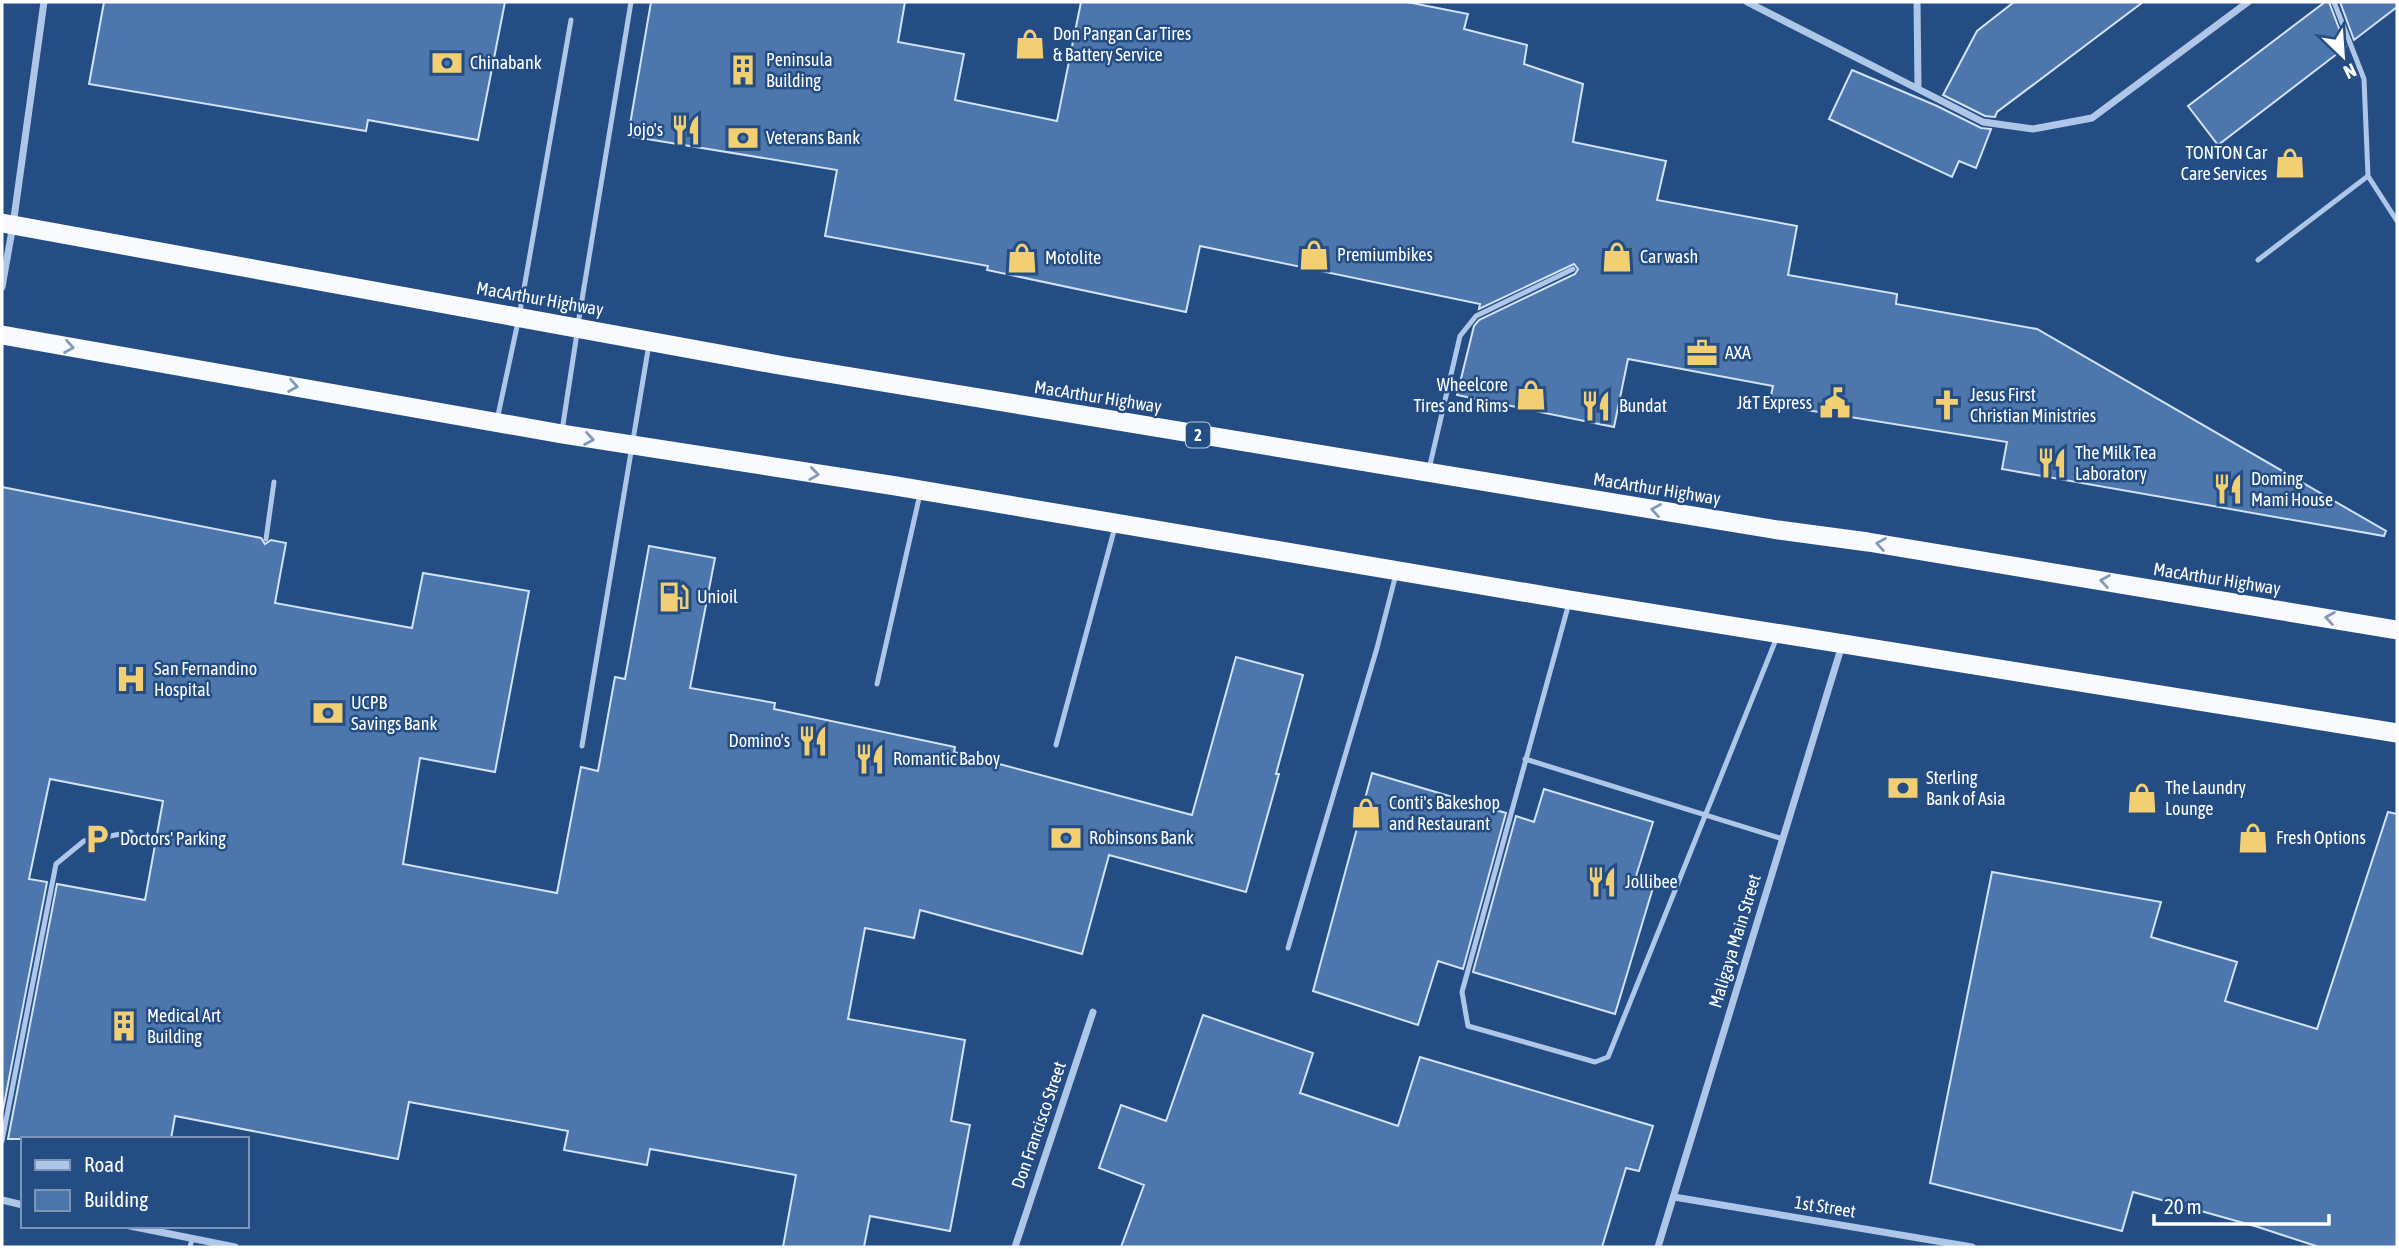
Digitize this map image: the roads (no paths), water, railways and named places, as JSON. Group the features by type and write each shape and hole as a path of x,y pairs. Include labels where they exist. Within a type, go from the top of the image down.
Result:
{"highway":[{"name":"MacArthur Highway","path":"7,224 779,365 2397,630"},
{"path":"2,335 634,446 2397,733"}],"street":[{"path":"2,287 7,224 44,2"},
{"path":"1747,2 1918,87 1947,106 1983,122 2032,129 2092,118 2248,2"},
{"path":"1917,2 1918,87"},
{"name":"Maligaya Main Street","path":"1658,1247 1842,644"},
{"name":"Don Francisco Street","path":"1015,1247 1093,1012"},
{"name":"1st Street","path":"1674,1197 1972,1247"},
{"path":"2,1200 21,1205"},
{"path":"137,1228 191,1243 235,1247"}],"lane":[{"path":"562,434 631,2"},
{"path":"2334,2 2364,79 2368,176 2397,220"},
{"path":"497,423 519,317 572,20"},
{"path":"2258,260 2368,176"},
{"path":"1428,472 1460,336 1476,316 1573,269"},
{"path":"582,746 650,341"},
{"path":"266,539 274,482"},
{"path":"877,684 920,491"},
{"path":"1056,745 1116,524"},
{"path":"1288,948 1377,648 1397,571"},
{"path":"1570,600 1462,992 1468,1026 1595,1062 1608,1057 1778,633"},
{"path":"1525,760 1783,839"},
{"path":"2,1141 56,864 84,841 131,832"}],"place":[{"name":"Don Pangan Car Tires & Battery Service","path":"1030,44"},
{"name":"Chinabank","path":"447,63"},
{"name":"Peninsula Building","path":"743,70"},
{"name":"Jojo's","path":"686,130"},
{"name":"Veterans Bank","path":"743,138"},
{"name":"TONTON Car Care Services","path":"2290,163"},
{"name":"Premiumbikes","path":"1314,255"},
{"name":"Car wash","path":"1617,257"},
{"name":"Motolite","path":"1022,258"},
{"name":"AXA","path":"1702,353"},
{"name":"Wheelcore Tires and Rims","path":"1531,395"},
{"name":"J&T Express","path":"1835,403"},
{"name":"Jesus First Christian Ministries","path":"1947,405"},
{"name":"Bundat","path":"1596,406"},
{"name":"The Milk Tea Laboratory","path":"2052,463"},
{"name":"Doming Mami House","path":"2228,489"},
{"name":"Unioil","path":"674,597"},
{"name":"San Fernandino Hospital","path":"131,679"},
{"name":"UCPB Savings Bank","path":"328,713"},
{"name":"Domino's","path":"813,741"},
{"name":"Romantic Baboy","path":"870,759"},
{"name":"Sterling Bank of Asia","path":"1903,788"},
{"name":"The Laundry Lounge","path":"2142,798"},
{"name":"Conti's Bakeshop and Restaurant","path":"1366,813"},
{"name":"Robinsons Bank","path":"1066,838"},
{"name":"Fresh Options","path":"2253,838"},
{"name":"Doctors' Parking","path":"97,839"},
{"name":"Jollibee","path":"1602,882"},
{"name":"Medical Art Building","path":"124,1026"}]}
